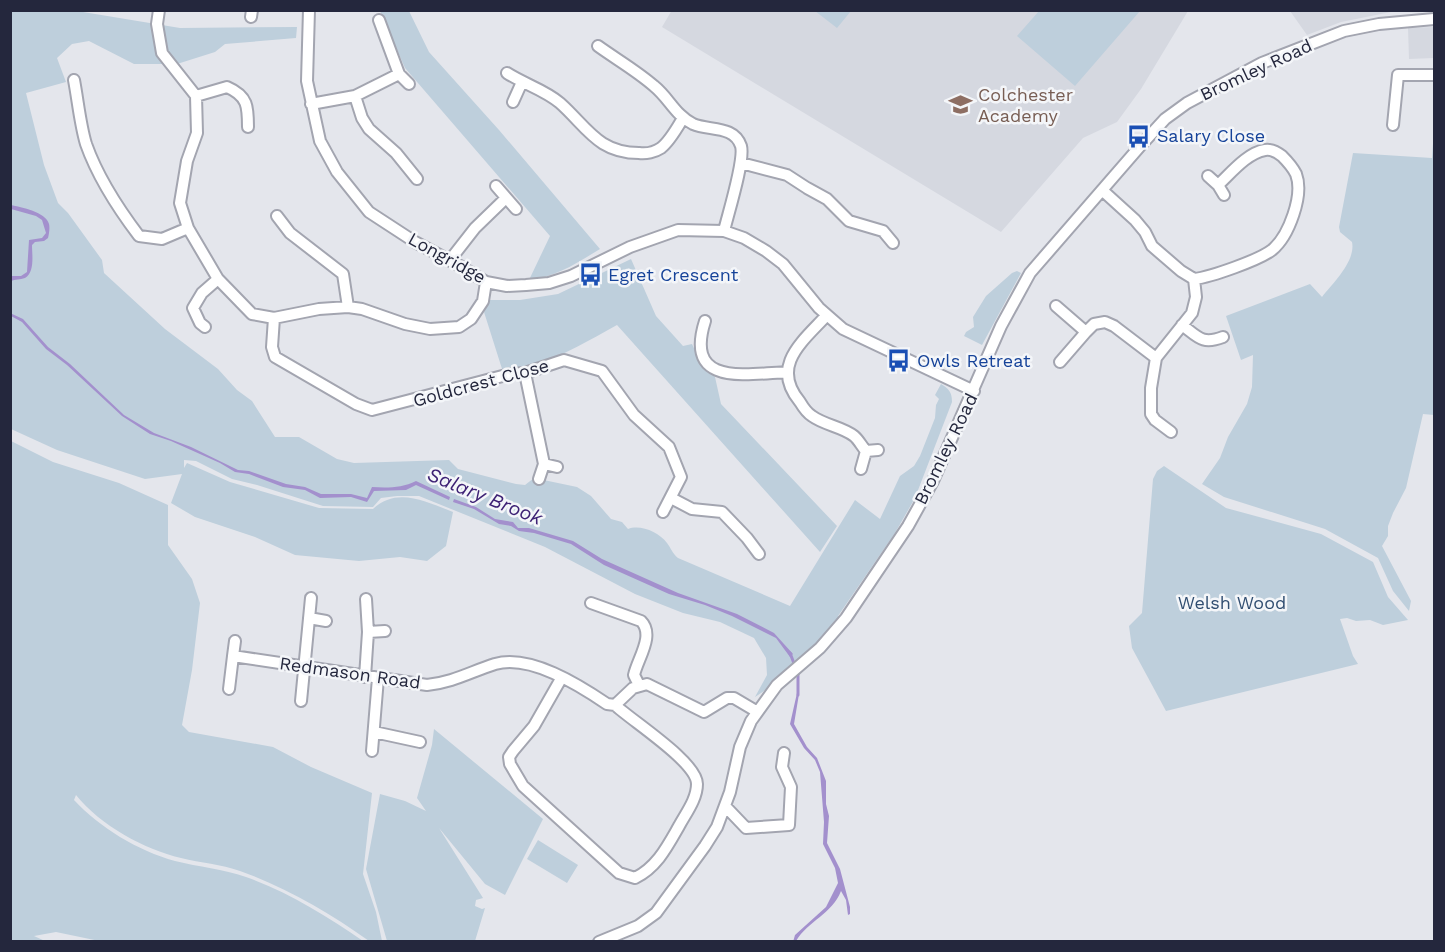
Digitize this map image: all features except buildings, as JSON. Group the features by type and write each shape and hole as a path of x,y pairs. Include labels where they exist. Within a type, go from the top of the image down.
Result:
{"street":[{"path":"159,10 157,24 162,53 196,96 196,133 186,161 180,203 188,228 218,279 252,314 274,318 319,309 348,308 362,309 405,324 430,329 459,327 471,319 483,300 486,282"},
{"name":"Longridge","path":"309,10 307,81 320,141 337,172 369,212 415,242 486,282 507,286 549,283 571,276 630,247 678,230 724,231 752,242 783,264 826,316 855,336 974,391"},
{"name":"Bromley Road","path":"599,942 638,926 656,913 705,846 717,827 725,806 741,747 756,711 777,685 829,638 869,585 908,526 933,481 1001,326 1029,273 1165,119 1210,89 1262,63 1344,32 1379,24 1434,19"},
{"path":"379,20 399,74 409,84"},
{"path":"598,46 656,86 673,110 684,118 695,125 732,134 741,147 741,163 724,231"},
{"path":"507,73 551,96 588,133 603,145 617,151 647,153 660,149 684,118"},
{"path":"311,104 356,96 399,74"},
{"path":"1393,125 1398,75 1434,75"},
{"path":"74,80 86,142 116,207 139,236 162,239 188,228"},
{"path":"513,102 522,82"},
{"path":"196,96 227,87 236,91 246,102 248,127"},
{"path":"356,96 362,118 369,129 396,153 417,178"},
{"path":"1102,190 1135,220 1145,232 1152,246 1194,279 1210,276 1272,250 1288,230 1298,185 1296,173 1277,152 1268,149 1255,153 1218,185"},
{"path":"741,163 787,175 827,199 849,221 883,231 893,243"},
{"path":"1208,176 1218,185 1224,195"},
{"path":"496,186 516,209"},
{"path":"450,260 475,228 506,198"},
{"path":"277,216 290,232 343,274 348,308"},
{"path":"205,327 200,323 193,308 202,293 218,279"},
{"path":"1171,432 1151,414 1151,388 1156,358 1192,313 1196,297 1194,279"},
{"path":"1056,306 1086,332"},
{"path":"826,316 799,344 790,358 787,372 794,395 810,416 854,436 866,451"},
{"name":"Goldcrest Close","path":"274,318 272,347 275,357 356,404 372,410 510,374 525,373 564,360 602,371 634,416 669,447 681,477 663,512"},
{"path":"705,321 700,336 700,349 711,367 722,374 787,372"},
{"path":"1060,362 1094,324 1104,322 1114,326 1156,358"},
{"path":"1182,324 1202,340 1208,341 1223,337"},
{"path":"525,373 544,464 539,479"},
{"path":"866,451 878,450"},
{"path":"861,469 866,451"},
{"path":"544,464 557,466"},
{"path":"671,498 692,509 722,512 759,554"},
{"path":"301,701 311,598"},
{"path":"365,677 368,632 366,599"},
{"path":"591,603 641,621 646,626 647,637 634,675 639,685"},
{"path":"309,618 326,621"},
{"path":"368,632 385,631"},
{"path":"229,689 235,641"},
{"name":"Redmason Road","path":"233,656 428,685 447,682 506,662 546,670 562,677 607,704 615,705 654,735 691,768 696,777 696,794 663,855 643,874 635,878 619,873 523,786 510,764 509,757 534,726 562,677"},
{"path":"372,751 378,678"},
{"path":"615,705 626,693 639,685 647,684 656,686 704,712 727,698 740,701 756,711"},
{"path":"374,732 420,742"},
{"path":"725,806 746,828 789,825 791,787 782,767 784,753"}],"shaded area":[{"name":"Colchester Academy","path":"672,10 1188,11 1141,89 1117,122 1083,138 1001,232 662,27"},
{"path":"1290,11 1422,11 1391,12 1341,22 1307,35"},
{"path":"1434,27 1434,58 1409,59 1408,28"},
{"path":"11,205 38,213 47,220 49,227 48,238 32,245 32,263 28,275 25,278 11,281 11,276 21,276 27,272 29,240 42,238 46,233 42,220 11,209"},
{"path":"10,313 23,319 48,347 70,364 124,415 154,433 191,447 238,470 305,487 321,494 351,494 367,498 372,487 394,487 416,481 450,497 449,500 416,485 406,490 374,491 367,502 351,497 320,498 305,490 283,487 249,474 235,472 171,441 150,434 122,416 67,365 46,349 22,322"},
{"path":"454,499 476,507 495,519 513,522 518,528 529,528 573,541 602,559 678,593 737,614 774,633 793,654 790,657 776,638 732,616 669,594 604,565 571,544 499,524 474,509 453,502"},
{"path":"797,693 799,694 794,724 807,747 817,758 826,781 826,804 829,816 827,843 840,869 850,914 848,915 846,900 841,891 832,906 793,942 795,935 826,907 838,883 835,868 823,844 824,822 820,772 815,760 804,748 790,724"}],"green space":[{"path":"11,10 77,11 180,28 297,27 296,38 225,44 215,52 177,64 134,64 89,41 72,44 57,58 66,82 26,93 44,165 58,203 68,213 102,260 104,273 165,329 218,369 237,390 252,401 275,437 299,437 337,459 354,463 449,460 458,469 516,484 525,485 534,478 577,487 591,496 611,519 622,522 628,529 644,528 659,535 678,558 790,606 855,500 880,519 900,476 914,466 920,456 935,418 939,399 935,395 941,384 944,386 951,393 952,402 915,498 895,533 838,616 846,618 770,687 755,697 767,675 766,658 754,638 720,622 683,613 635,594 545,547 419,496 381,498 373,507 323,506 232,479 196,461 184,460 184,468 187,463 230,482 319,508 373,509 382,502 402,497 423,501 453,512 446,546 427,561 400,557 359,561 295,555 255,537 195,517 171,503 182,474 145,479 57,450 11,429"},
{"path":"1040,10 1140,11 1075,86 1017,36"},
{"path":"380,11 409,11 429,52 600,249 557,273 529,280 550,236 405,68"},
{"path":"815,11 851,11 837,28"},
{"path":"1434,129 1434,415 1423,414 1406,488 1393,513 1388,526 1388,536 1382,546 1411,601 1409,611 1393,591 1378,558 1325,529 1224,497 1202,484 1220,458 1228,437 1247,404 1252,387 1253,355 1241,360 1226,316 1310,284 1322,297 1351,257 1352,242 1340,232 1339,227 1353,153 1432,158"},
{"path":"631,259 656,316 683,346 692,344 701,364 715,377 721,404 837,526 820,552 617,325 576,348 548,360 503,372 484,312 489,300 520,300 558,294"},
{"path":"1017,271 1021,273 982,345 964,336 974,327 973,317 986,296"},
{"path":"11,441 53,462 119,483 168,505 168,545 192,579 200,603 192,670 182,725 189,732 273,747 311,767 372,793 363,874 376,912 382,941 369,941 339,920 257,877 152,849 110,826 76,795 74,800 95,820 133,844 161,857 229,872 262,883 307,905 363,941 104,942 56,932 34,936 45,941 11,941"},
{"name":"Welsh Wood","path":"1164,466 1226,508 1321,534 1373,562 1388,597 1408,620 1383,625 1370,620 1340,619 1358,664 1166,711 1132,648 1129,626 1142,613 1153,479 1157,471"},
{"path":"434,729 543,819 505,895 485,884 439,828 483,898 476,900 475,906 485,908 475,941 387,941 366,869 380,794 405,801 426,811 417,798 432,745"},
{"path":"538,840 578,865 567,883 527,859"}],"waterway":[{"name":"Salary Brook","path":"790,653 795,666"},
{"name":"Salary Brook","path":"798,672 798,695"}],"place":[{"name":"Colchester Academy","path":"960,105"},
{"name":"Salary Close","path":"1139,136"},
{"name":"Egret Crescent","path":"590,275"},
{"name":"Owls Retreat","path":"899,361"}]}
